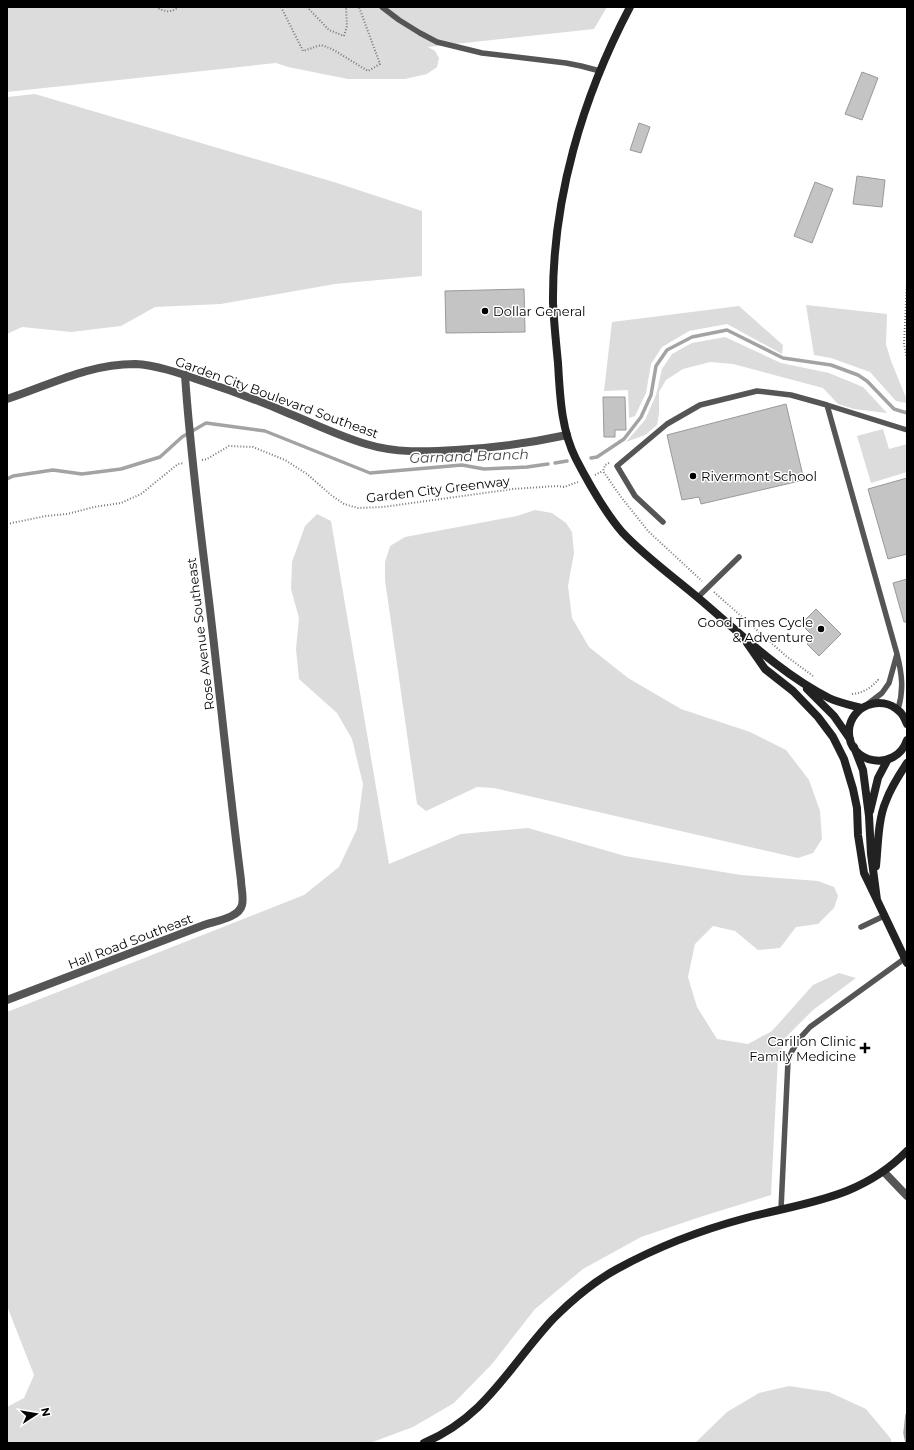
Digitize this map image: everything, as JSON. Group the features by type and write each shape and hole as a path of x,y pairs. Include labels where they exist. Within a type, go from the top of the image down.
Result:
{"main road":[{"path":"630,7 600,71 582,118 563,196 557,233 553,305 561,406 567,435 575,456 587,479 603,505 622,531 650,558 799,681 834,716 850,739 863,770 877,900"},
{"path":"743,636 765,669 793,691 818,717 834,737 844,759 853,789 857,808 858,835 864,873 906,961"},
{"path":"799,681 830,699 865,706"},
{"path":"850,739 849,731 855,714 865,706 879,702 887,703 903,713 907,724"},
{"path":"869,816 878,778 887,761 898,754 905,746 907,740"},
{"path":"854,747 863,757 875,761 887,761"},
{"path":"874,878 885,801 907,763"},
{"path":"424,1443 457,1426 474,1412 493,1393 553,1320 590,1286 609,1274 642,1255 693,1235 745,1218 842,1194 864,1184 884,1172 907,1151"}],"street":[{"name":"Garden City Boulevard Southeast","path":"7,399 97,368 137,364 156,367 237,393 341,436 383,448 422,452 480,448 540,441 567,435"},
{"name":"Rose Avenue Southeast","path":"185,376 199,521 242,889"},
{"name":"Hall Road Southeast","path":"7,1000 204,925 232,916 242,907 242,889"},
{"path":"884,1172 907,1196"}],"lane":[{"path":"382,7 399,20 437,42 477,52 566,63 600,71"},
{"path":"663,522 635,496 616,466 667,424 700,405 757,391 791,395 907,430"},
{"path":"827,405 902,673 903,713"},
{"path":"698,597 739,557"},
{"path":"865,706 882,694 889,683 897,654"},
{"path":"861,927 884,916"},
{"path":"781,1209 788,1061 792,1051 810,1026 906,961"}],"path":[{"path":"156,7 166,12 176,10 178,7"},
{"path":"281,7 303,51 321,45 332,49 368,71 380,64 359,7"},
{"path":"307,7 330,30 344,36 347,26 346,7"},
{"path":"907,283 904,344 907,359"},
{"name":"Garden City Greenway","path":"202,460 207,459 229,446 253,447 285,460 307,474 344,504 358,508 383,507 513,489 557,486 564,487 577,483"},
{"path":"7,524 121,503 141,494 178,464 187,462"},
{"path":"603,471 648,531 708,587 786,656 816,678"},
{"path":"849,694 862,692 872,687 878,680 889,683"}],"shaded area":[{"path":"7,7 607,7 594,29 428,47 435,51 439,58 437,67 427,74 405,79 348,79 288,67 276,63 7,92"},
{"path":"35,94 337,183 422,211 422,276 335,284 221,304 155,307 121,326 71,332 22,327 7,334 7,97"},
{"path":"806,305 887,314 886,344 907,403 896,401 870,372 831,358 814,355"},
{"path":"739,306 783,345 782,354 727,324 689,331 662,347 651,364 646,393 635,416 629,418 628,390 604,391 612,322"},
{"path":"725,337 781,363 829,373 863,387 887,413 854,409 838,404 823,388 733,364 710,362 683,369 666,380 659,392 659,413 657,425 645,435 626,442 645,420 656,395 662,369 672,354 692,343"},
{"path":"883,429 889,449 907,444 907,472 871,483 857,436"},
{"path":"535,510 552,513 566,523 572,532 574,553 568,586 572,618 589,647 628,678 681,709 750,732 786,750 809,780 820,811 822,839 813,853 798,858 494,788 477,787 426,811 417,804 385,580 385,562 390,546 405,537 517,516"},
{"path":"317,514 331,521 389,864 461,834 528,828 625,856 741,875 818,881 834,887 838,896 834,908 818,924 796,927 780,948 758,950 735,931 713,926 695,944 688,977 697,1007 717,1039 748,1044 772,1031 813,985 839,973 856,978 813,1010 787,1036 778,1057 771,1195 641,1237 583,1269 535,1309 492,1364 454,1403 413,1427 370,1443 7,1443 7,1407 24,1398 34,1375 7,1306 7,1012 304,895 339,867 357,829 363,784 352,739 337,713 299,679 296,649 299,618 291,589 292,562 305,526"},
{"path":"789,1386 829,1392 866,1409 891,1439 891,1443 695,1443 727,1412 759,1393"}],"building":[{"path":"862,72 878,78 862,120 845,114"},
{"path":"639,123 650,127 641,153 630,150"},
{"path":"857,176 885,180 882,207 853,204"},
{"path":"815,182 833,189 812,243 794,236"},
{"name":"Dollar General","path":"524,289 525,332 446,333 445,291"},
{"path":"603,397 625,397 626,430 615,430 615,437 604,437"},
{"path":"786,404 804,480 701,504 699,497 682,500 667,435"},
{"path":"907,478 907,554 888,559 868,489"},
{"path":"907,579 907,622 904,622 893,583"},
{"name":"Good Times Cycle & Adventure","path":"816,609 841,634 819,656 807,644 814,637 801,624"}],"waterway":[{"name":"Garnand Branch","path":"591,458 597,457 624,439 641,417 651,395 656,366 667,350 692,337 727,330 783,358 831,365 858,375 867,381 894,409 907,413"},
{"name":"Garnand Branch","path":"7,479 13,476 53,470 82,474 121,469 160,457 182,437 206,423 265,431 370,473 462,465 484,469 527,467 548,464"},
{"name":"Garnand Branch","path":"555,463 567,461"},
{"path":"907,1415 905,1433 907,1443"}],"place":[{"name":"Dollar General","path":"485,311"},
{"name":"Rivermont School","path":"693,476"},
{"name":"Good Times Cycle & Adventure","path":"821,629"},
{"name":"Carilion Clinic Family Medicine","path":"865,1048"}]}
